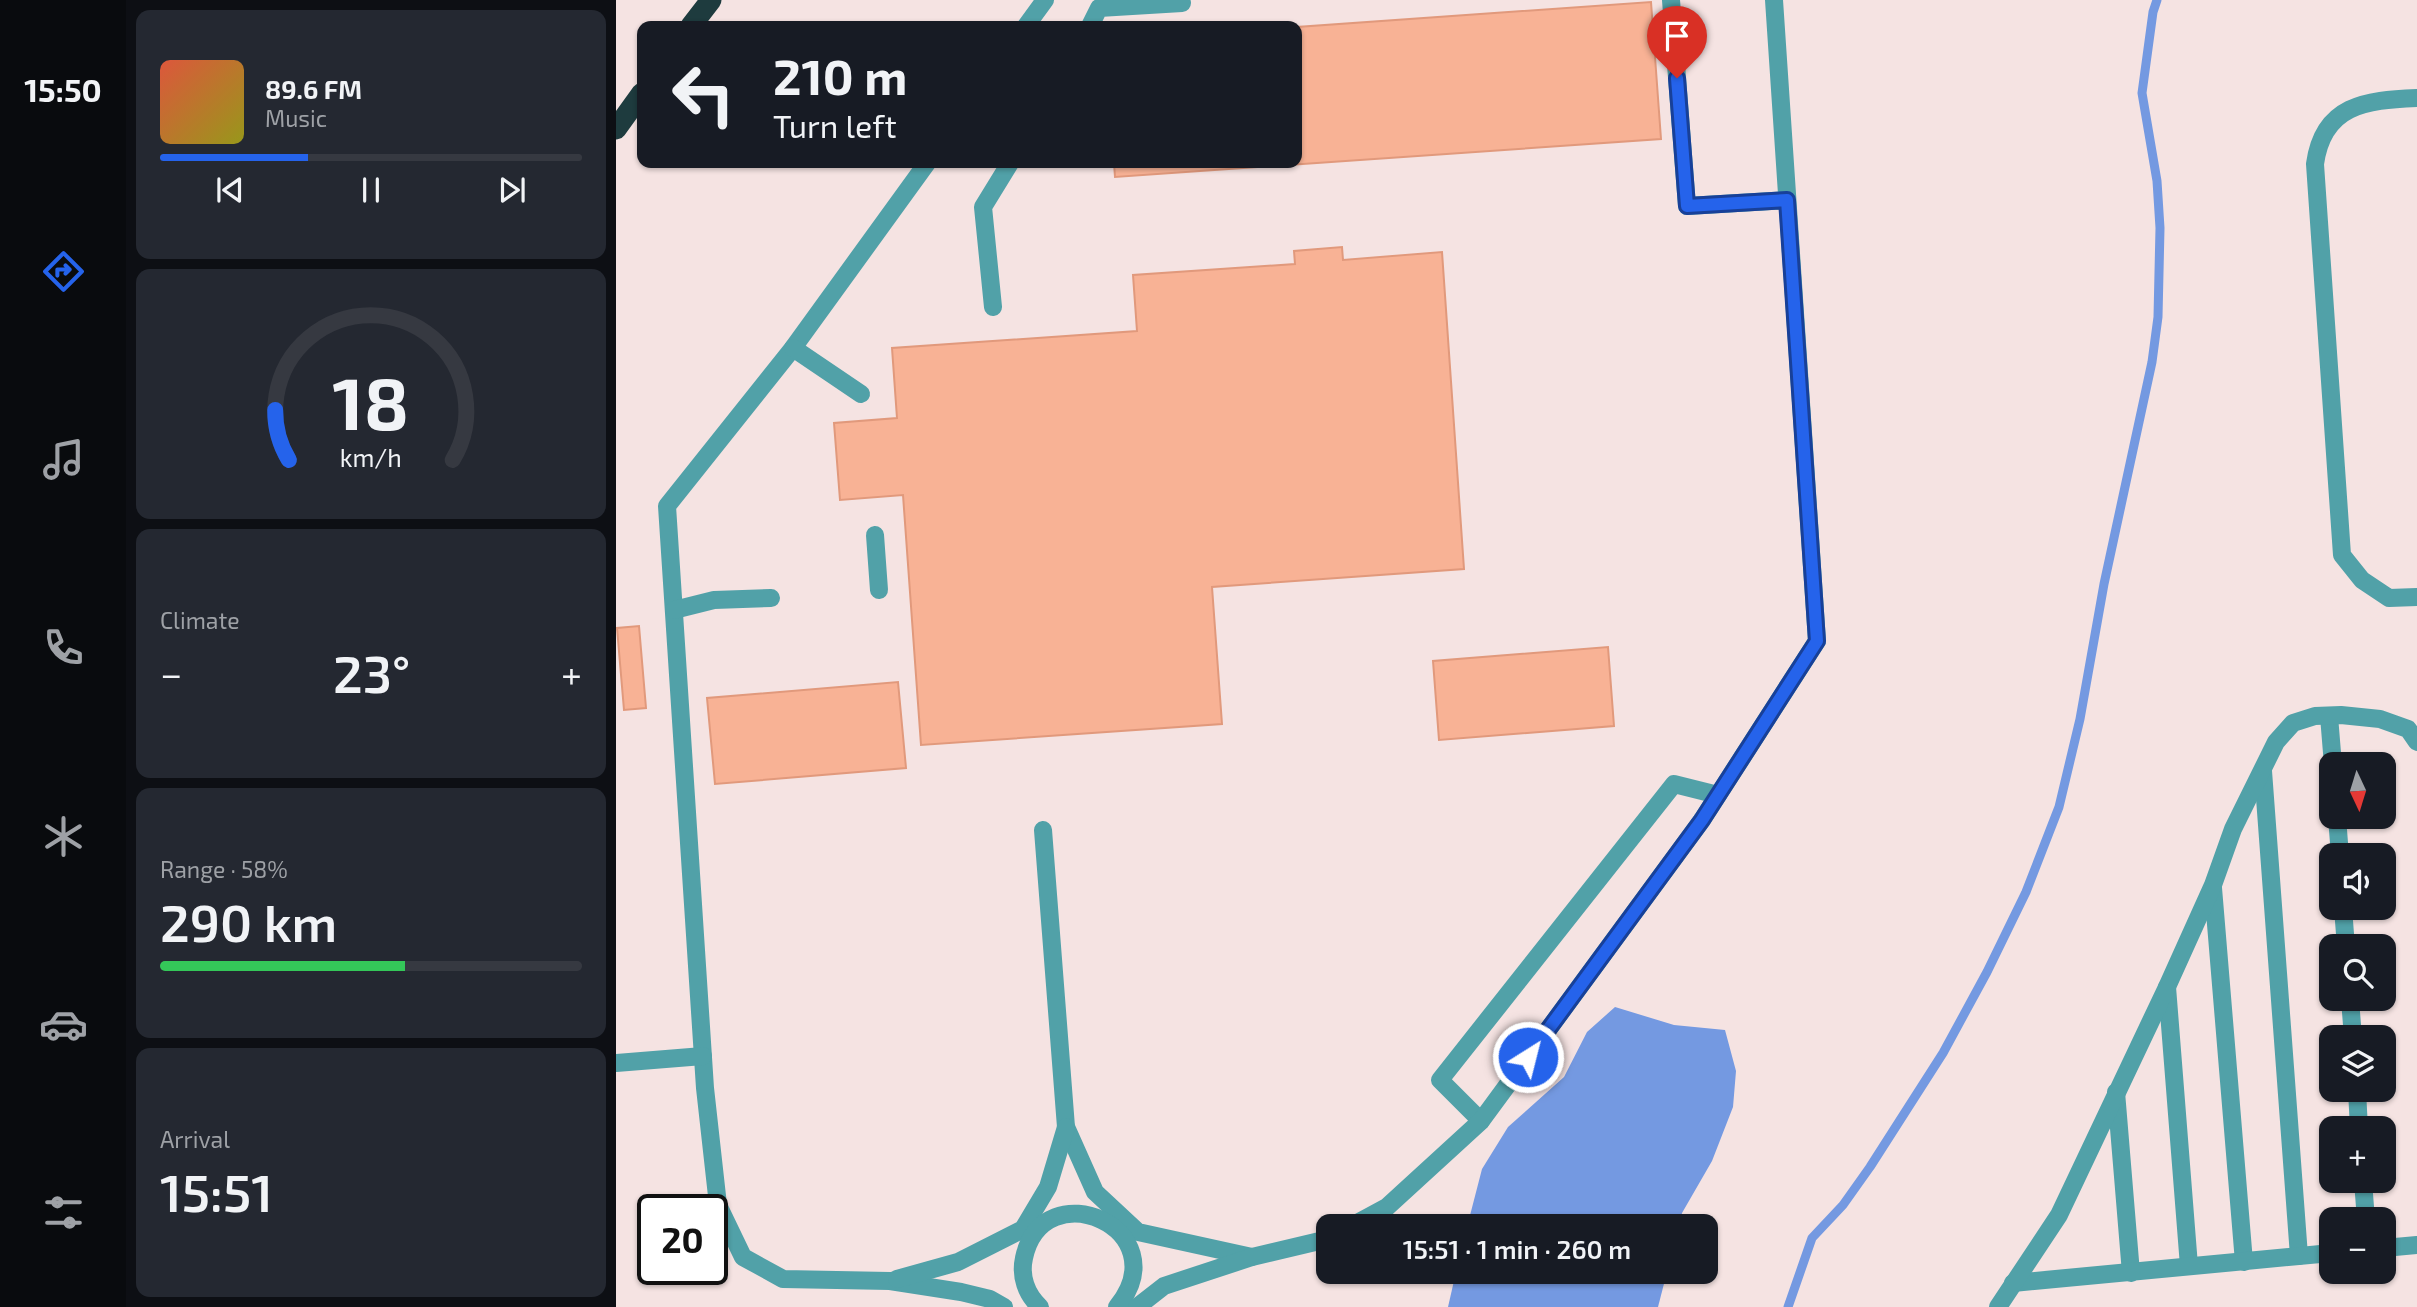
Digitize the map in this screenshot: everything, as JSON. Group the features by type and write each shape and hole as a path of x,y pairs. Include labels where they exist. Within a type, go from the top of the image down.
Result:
{"highway":[{"path":"695,21 711,0"},
{"path":"616,129 637,100"}],"lane":[{"path":"1035,21 1045,0"},
{"path":"1671,0 1687,206 1787,200"},
{"path":"1374,1214 1387,1207 1481,1122 1718,795 1817,641 1774,0"},
{"path":"1092,21 1099,8 1182,3"},
{"path":"2417,98 2389,99 2351,107 2332,121 2318,144 2315,164 2342,555 2362,580 2389,598 2417,597"},
{"path":"923,168 793,348 667,506 703,1056 718,1205 743,1257 783,1279 890,1281 961,1292 990,1299 1004,1307"},
{"path":"993,307 983,207 1007,168"},
{"path":"793,348 861,394"},
{"path":"875,535 879,590"},
{"path":"674,610 714,600 771,598"},
{"path":"1998,1307 2028,1266 2059,1215 2213,885 2233,828 2276,742 2293,723 2315,716 2329,716 2380,719 2408,729 2417,742"},
{"path":"2329,716 2332,752"},
{"path":"2263,768 2299,1256"},
{"path":"1481,1122 1440,1080 1674,784 1718,795"},
{"path":"1043,830 1066,1127 1095,1192 1138,1232 1252,1257"},
{"path":"2213,885 2244,1262"},
{"path":"2167,987 2189,1266"},
{"path":"616,1063 703,1056"},
{"path":"2116,1091 2131,1273"},
{"path":"1027,1248 1023,1229 1048,1187 1066,1127"},
{"path":"890,1281 958,1262 1023,1229 1068,1213 1119,1215"},
{"path":"1087,1214 1111,1224 1128,1244"},
{"path":"1119,1215 1133,1261 1126,1304"},
{"path":"1040,1307 1028,1299 1023,1266 1027,1248 1036,1232 1051,1220"},
{"path":"1126,1304 1164,1286 1252,1257 1316,1241"},
{"path":"2396,1247 2417,1245"},
{"path":"2013,1283 2319,1254"}],"water":[{"path":"1615,1007 1674,1025 1725,1030 1736,1071 1733,1107 1712,1161 1682,1214 1470,1214 1482,1169 1508,1127 1564,1077 1587,1032"},
{"path":"1453,1284 1664,1284 1658,1307 1448,1307"}],"building":[{"path":"1651,2 1661,139 1302,164 1302,27"},
{"path":"1114,168 1244,168 1115,177"},
{"path":"1342,247 1343,260 1442,252 1464,569 1212,587 1222,724 921,745 903,495 840,500 834,423 897,418 892,348 1137,331 1133,275 1295,264 1294,251"},
{"path":"639,626 646,708 624,710 617,628"},
{"path":"1608,647 1614,726 1439,740 1433,661"},
{"path":"898,682 906,768 715,784 707,698"}],"waterway":[{"path":"1788,1307 1812,1238 1843,1205 1870,1167 1943,1053 1987,972 2026,892 2059,807 2080,719 2104,584 2152,362 2158,317 2160,228 2157,181 2142,93 2157,0"}],"route":[{"path":"1528,1057 1702,820 1817,641 1787,200 1687,206 1677,78"}]}
